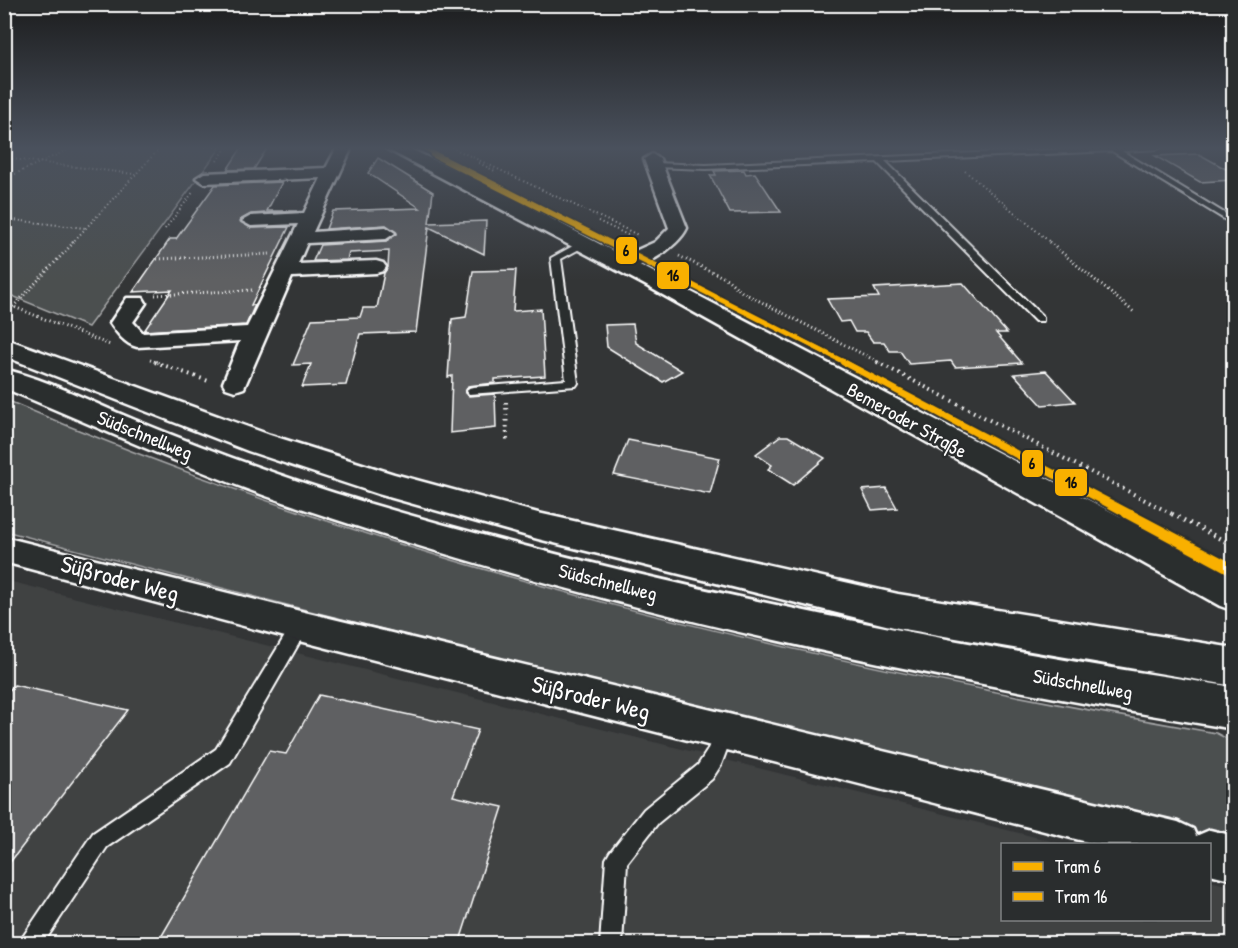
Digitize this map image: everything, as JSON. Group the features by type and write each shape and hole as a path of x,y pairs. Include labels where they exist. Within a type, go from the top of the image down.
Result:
{"main road":[{"name":"Bemeroder Straße","path":"484,191 1233,595"},
{"name":"Südschnellweg","path":"4,346 259,443 390,485 538,526 898,611 1233,667"},
{"name":"Südschnellweg","path":"4,377 231,470 363,515 519,559 697,604 900,649 1118,691 1233,708"}],"street":[{"path":"235,383 255,333 322,191"},
{"path":"622,264 659,247 676,233 678,228 665,191"},
{"path":"251,221 310,218"},
{"path":"289,263 386,233"},
{"path":"289,263 376,267"},
{"path":"135,303 121,323 137,340 255,333"},
{"name":"Süßroder Weg","path":"4,549 300,626 1174,843"},
{"path":"1211,852 1233,858"}],"lane":[{"path":"911,191 1039,319"},
{"path":"1183,191 1233,222"},
{"path":"473,391 572,383 556,258 582,244"},
{"path":"29,944 100,840 223,756 300,626"},
{"path":"611,944 617,859 651,816 705,772 714,758 724,732"}],"path":[{"path":"14,306 118,191"},
{"path":"543,191 727,279 752,297 1233,546"},
{"path":"990,191 1135,313"},
{"path":"4,219 85,228"},
{"path":"598,221 636,239"},
{"path":"157,259 289,263"},
{"path":"135,303 147,295 289,263"},
{"path":"506,388 507,440"}],"shaded area":[{"path":"5,191 188,191 88,327 5,293"},
{"path":"4,399 150,458 299,512 449,559 600,602 753,640 907,674 1216,733 1233,742 1233,842 306,610 5,531"},
{"path":"4,580 1059,843 1001,843 1001,921 1211,921 1211,881 1233,887 1233,943 5,943"}],"building":[{"path":"210,191 277,191 267,211 297,211 251,214 240,220 251,228 289,227 251,305 255,305 246,325 144,331 172,290 133,292 170,239 176,239"},
{"path":"395,191 433,192 429,223 486,221 484,254 429,227 416,332 360,334 346,385 302,387 311,364 293,365 312,319 360,317 363,308 377,308 384,273 388,267 389,251 349,253 347,260 313,261 320,245 386,241 397,234 386,225 326,229 333,211 420,208"},
{"path":"719,191 767,191 781,212 730,213"},
{"path":"516,270 513,311 541,309 545,376 495,379 495,383 468,386 465,392 469,396 495,394 496,428 450,433 452,376 448,377 452,319 466,317 473,271"},
{"path":"963,283 1007,333 996,333 1022,363 955,367 951,361 909,364 900,351 890,351 884,342 873,342 866,332 855,332 849,321 840,322 827,299 879,297 874,288"},
{"path":"633,324 636,343 682,371 663,382 607,347 605,325"},
{"path":"1046,371 1075,402 1042,405 1014,374"},
{"path":"780,436 788,436 825,458 793,485 768,469 772,465 756,454"},
{"path":"628,440 720,458 710,494 614,475"},
{"path":"886,488 897,508 872,510 862,490"},
{"path":"14,685 128,710 4,870 4,696"},
{"path":"319,695 478,730 453,796 503,807 459,944 157,944 269,751 286,754"}],"tram line":[{"name":"16","path":"504,191 786,332 1230,566"},
{"name":"6","path":"510,191 782,329 1234,572"}]}
